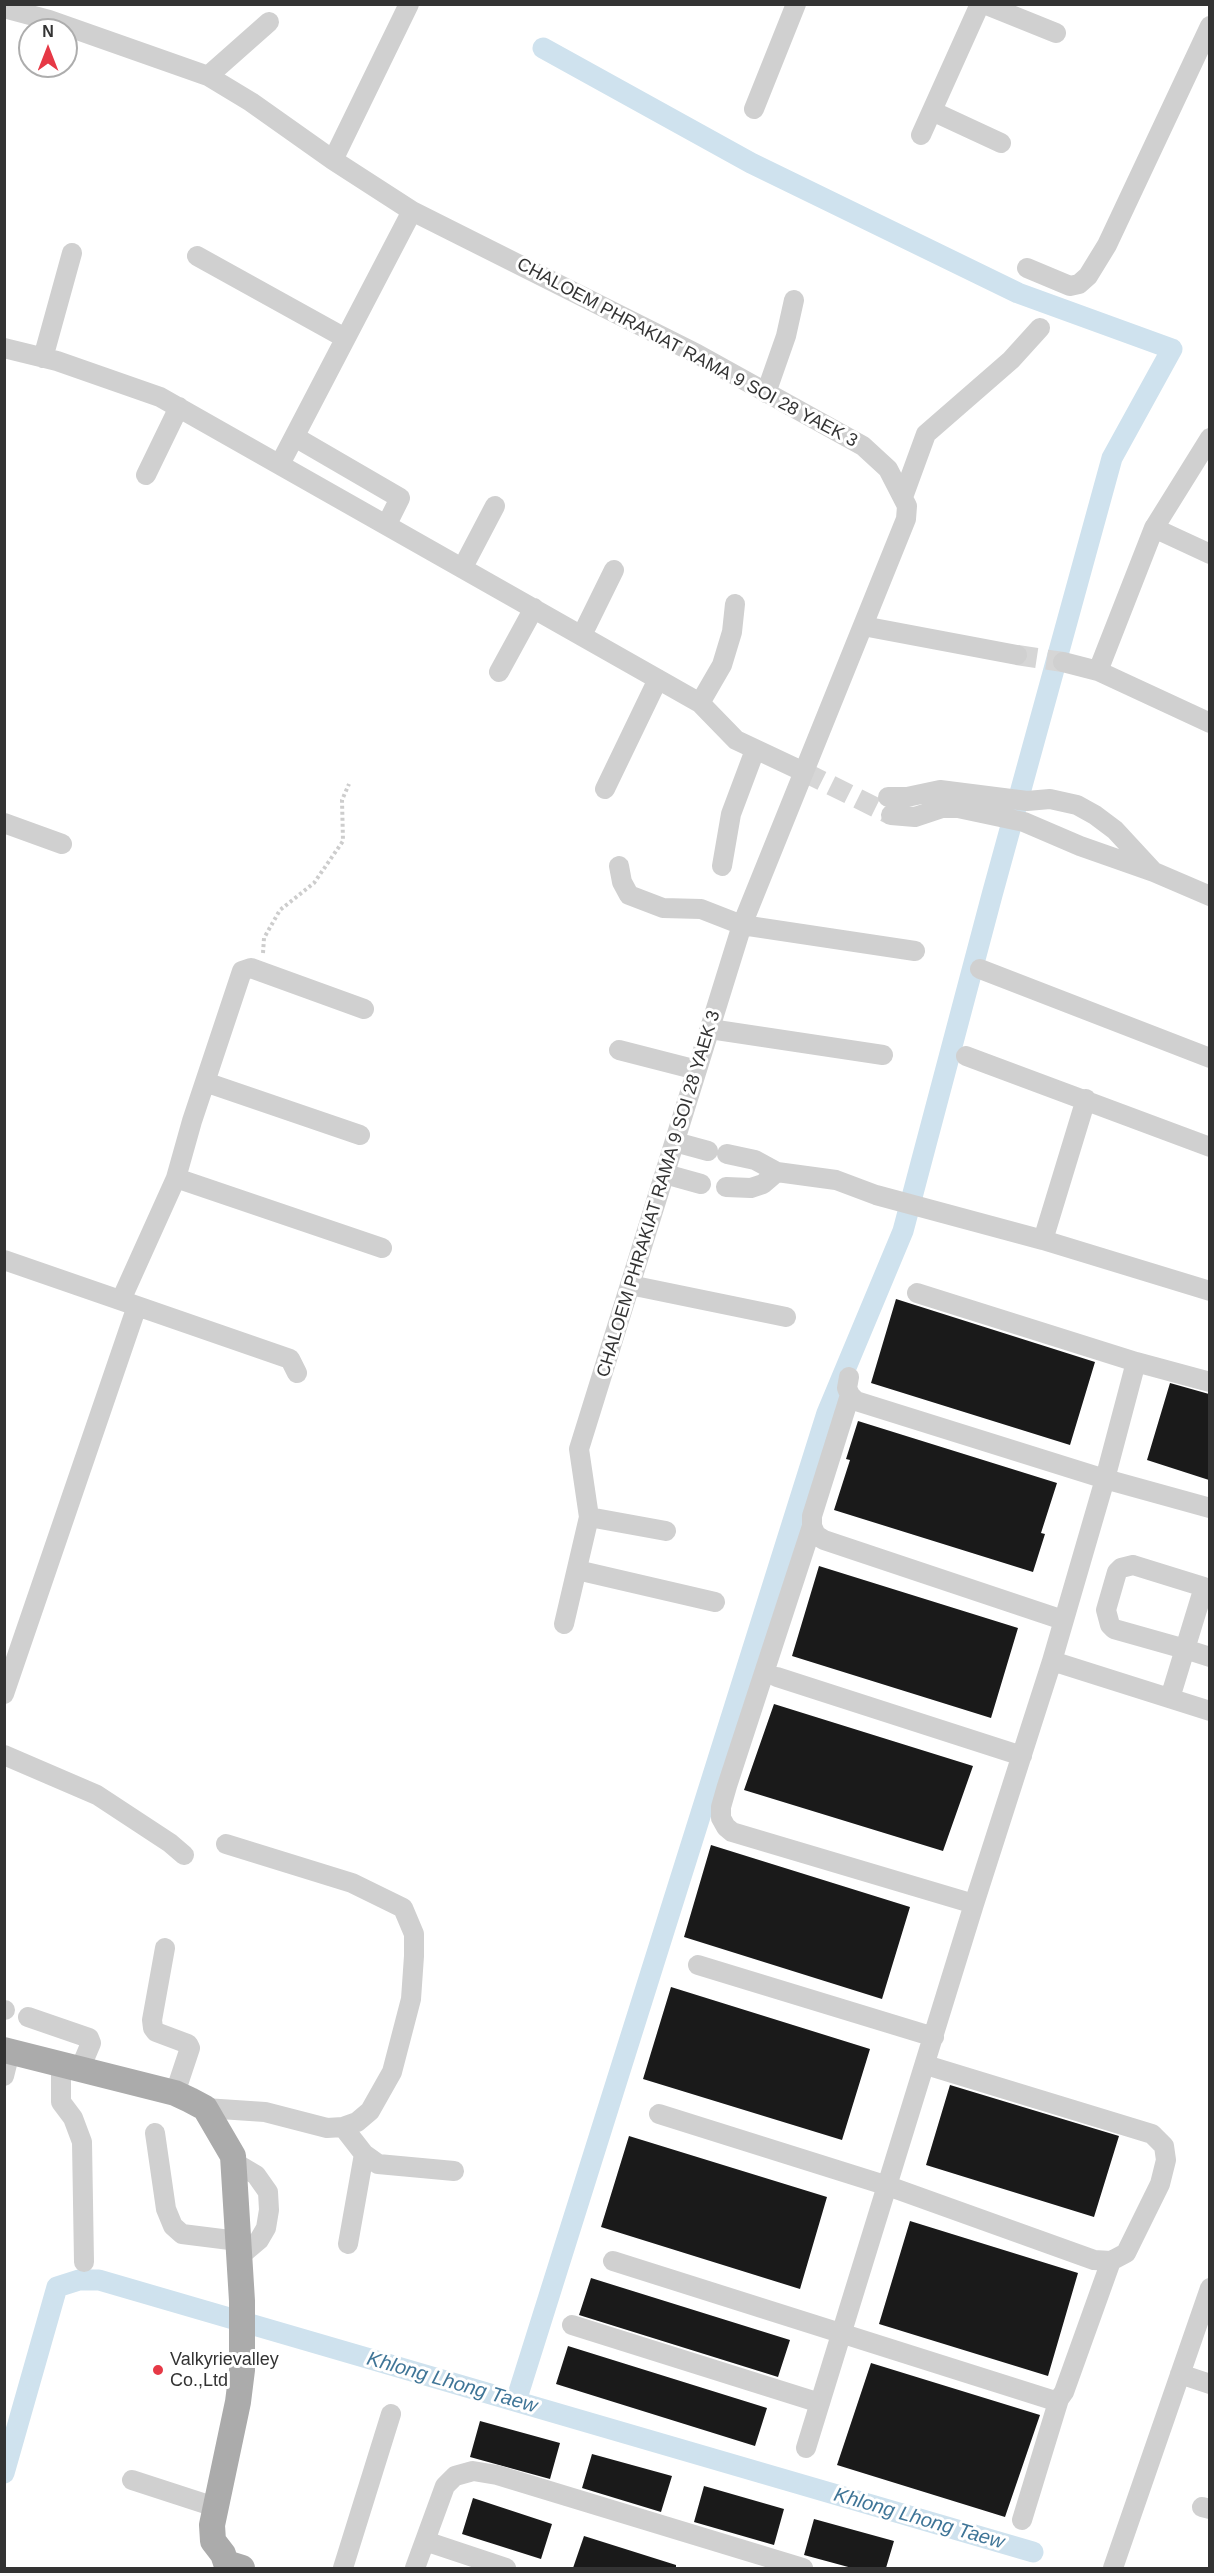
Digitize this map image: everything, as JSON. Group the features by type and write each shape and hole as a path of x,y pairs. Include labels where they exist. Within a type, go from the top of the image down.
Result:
{"main road":[{"path":"6,2059 70,2067 190,2101 233,2156 242,2301 242,2370 238,2402 212,2525 213,2541 230,2567"}],"street":[{"path":"333,160 409,4"},
{"path":"754,109 796,4"},
{"path":"921,135 982,4 1056,33"},
{"name":"CHALOEM PHRAKIAT RAMA 9 SOI 28 YAEK 3","path":"4,8 52,12 208,76 251,102 333,160 412,211 697,354 863,446 888,469 907,506 906,519 742,924 579,1449 589,1517 564,1624"},
{"path":"208,76 269,22"},
{"path":"1027,268 1070,286 1079,284 1088,276 1107,245 1209,26"},
{"path":"932,111 1001,143"},
{"path":"280,464 412,211"},
{"path":"43,358 72,253"},
{"path":"197,256 345,338"},
{"path":"766,393 786,336 794,300"},
{"path":"903,496 926,434 1011,360 1040,328"},
{"path":"4,348 43,358 160,397 179,407 700,703 736,740 804,772"},
{"path":"146,475 179,407"},
{"path":"295,437 400,498 387,524"},
{"path":"1098,671 1154,528 1209,438"},
{"path":"463,567 495,506"},
{"path":"1154,528 1209,554"},
{"path":"582,635 614,570"},
{"path":"700,703 722,665 732,633 735,604"},
{"path":"499,672 534,608"},
{"path":"863,626 1017,655"},
{"path":"1063,662 1098,671 1209,723"},
{"path":"604,789 658,679"},
{"path":"723,866 731,814 755,750"},
{"path":"889,806 907,797 940,790 988,806 1080,846 1154,872 1209,896"},
{"path":"988,806 1050,799 1077,805 1114,830 1154,872"},
{"path":"4,823 62,844"},
{"path":"619,866 622,882 629,895 663,908 701,909 742,924 915,951"},
{"path":"5,1694 129,1303 176,1178 238,977 242,971 251,968 364,1009"},
{"path":"980,969 1209,1058"},
{"path":"710,1029 883,1055"},
{"path":"619,1050 697,1070"},
{"path":"966,1056 1209,1147"},
{"path":"205,1082 360,1135"},
{"path":"1043,1240 1086,1100"},
{"path":"675,1142 755,1160 777,1172 836,1180 876,1195 1043,1240 1209,1291"},
{"path":"726,1187 751,1188 763,1184 777,1172"},
{"path":"665,1174 701,1184"},
{"path":"176,1178 382,1248"},
{"path":"4,1260 290,1359 297,1373"},
{"path":"630,1285 786,1317"},
{"path":"917,1293 1136,1362 1209,1382"},
{"path":"806,2448 974,1904 1052,1661 1136,1362"},
{"path":"974,1904 732,1832 721,1818 721,1808 727,1786 812,1526 812,1516 849,1386 856,1401 1105,1479 1209,1508"},
{"path":"589,1517 666,1531"},
{"path":"812,1526 816,1535 824,1540 1063,1620"},
{"path":"1170,1698 1185,1649 1204,1587 1133,1565 1121,1568 1106,1610 1110,1625 1114,1629 1185,1649 1209,1657"},
{"path":"577,1570 715,1602"},
{"path":"1052,1661 1209,1710"},
{"path":"777,1677 1022,1756"},
{"path":"4,1755 97,1795 170,1843 184,1855"},
{"path":"165,1948 152,2020 153,2028 188,2044 190,2048 190,2101 265,2112 327,2128 343,2127 357,2122 370,2110 392,2072 411,1999 414,1934 403,1908 352,1883 226,1844"},
{"path":"698,1965 934,2037"},
{"path":"28,2017 89,2038 91,2043 70,2067 61,2102 73,2118 82,2142 84,2262"},
{"path":"659,2114 888,2186 1094,2260 1111,2261 1126,2253 1160,2184 1166,2160 1164,2146 1152,2134 1127,2124 926,2065"},
{"path":"343,2127 364,2154 378,2164 454,2171"},
{"path":"154,2133 166,2209 173,2226 182,2234 239,2249"},
{"path":"348,2244 364,2154"},
{"path":"613,2261 1052,2400 1059,2399"},
{"path":"1022,2520 1059,2399 1064,2392 1111,2261"},
{"path":"1113,2568 1209,2288"},
{"path":"572,2325 820,2403"},
{"path":"1180,2374 1209,2384"},
{"path":"343,2568 391,2414"},
{"path":"416,2568 445,2486 455,2476 473,2471 497,2475 803,2568"},
{"path":"132,2480 215,2507"},
{"path":"425,2541 506,2568"}],"path":[{"path":"262,972 264,938 279,910 314,883 343,841 342,800 349,784"}],"building":[{"path":"896,1299 1095,1362 1070,1445 871,1383"},
{"path":"1170,1383 1209,1394 1209,1480 1147,1460"},
{"path":"858,1421 1057,1483 1041,1533 1045,1534 1033,1572 834,1510 850,1460 846,1459"},
{"path":"819,1566 1018,1628 991,1718 792,1656"},
{"path":"774,1704 973,1766 943,1851 744,1790"},
{"path":"711,1845 910,1907 882,1999 684,1937"},
{"path":"671,1987 870,2049 842,2140 643,2079"},
{"path":"950,2085 1119,2136 1094,2217 926,2165"},
{"path":"629,2136 827,2197 800,2289 601,2227"},
{"path":"910,2221 1078,2273 1048,2376 879,2324"},
{"path":"591,2278 790,2340 778,2377 579,2315"},
{"path":"568,2346 767,2408 755,2446 556,2384"},
{"path":"871,2363 1040,2415 1005,2517 837,2465"},
{"path":"480,2421 560,2443 550,2479 470,2457"},
{"path":"592,2454 672,2476 661,2512 582,2488"},
{"path":"704,2486 784,2509 774,2545 694,2522"},
{"path":"473,2498 552,2524 541,2559 462,2534"},
{"path":"814,2519 894,2541 886,2568 852,2568 804,2555"},
{"path":"584,2536 676,2565 676,2568 573,2568"}],"waterway":[{"path":"516,2401 827,1413 903,1231 1112,458 1172,349 1018,293 751,163 543,48"},
{"name":"Khlong Lhong Taew","path":"4,2473 57,2287 79,2280 99,2280 1033,2552"}],"tunnel":[{"path":"1017,655 1063,662"},
{"path":"804,772 891,815"}],"place":[{"name":"Valkyrievalley Co.,Ltd","path":"158,2370"}]}
